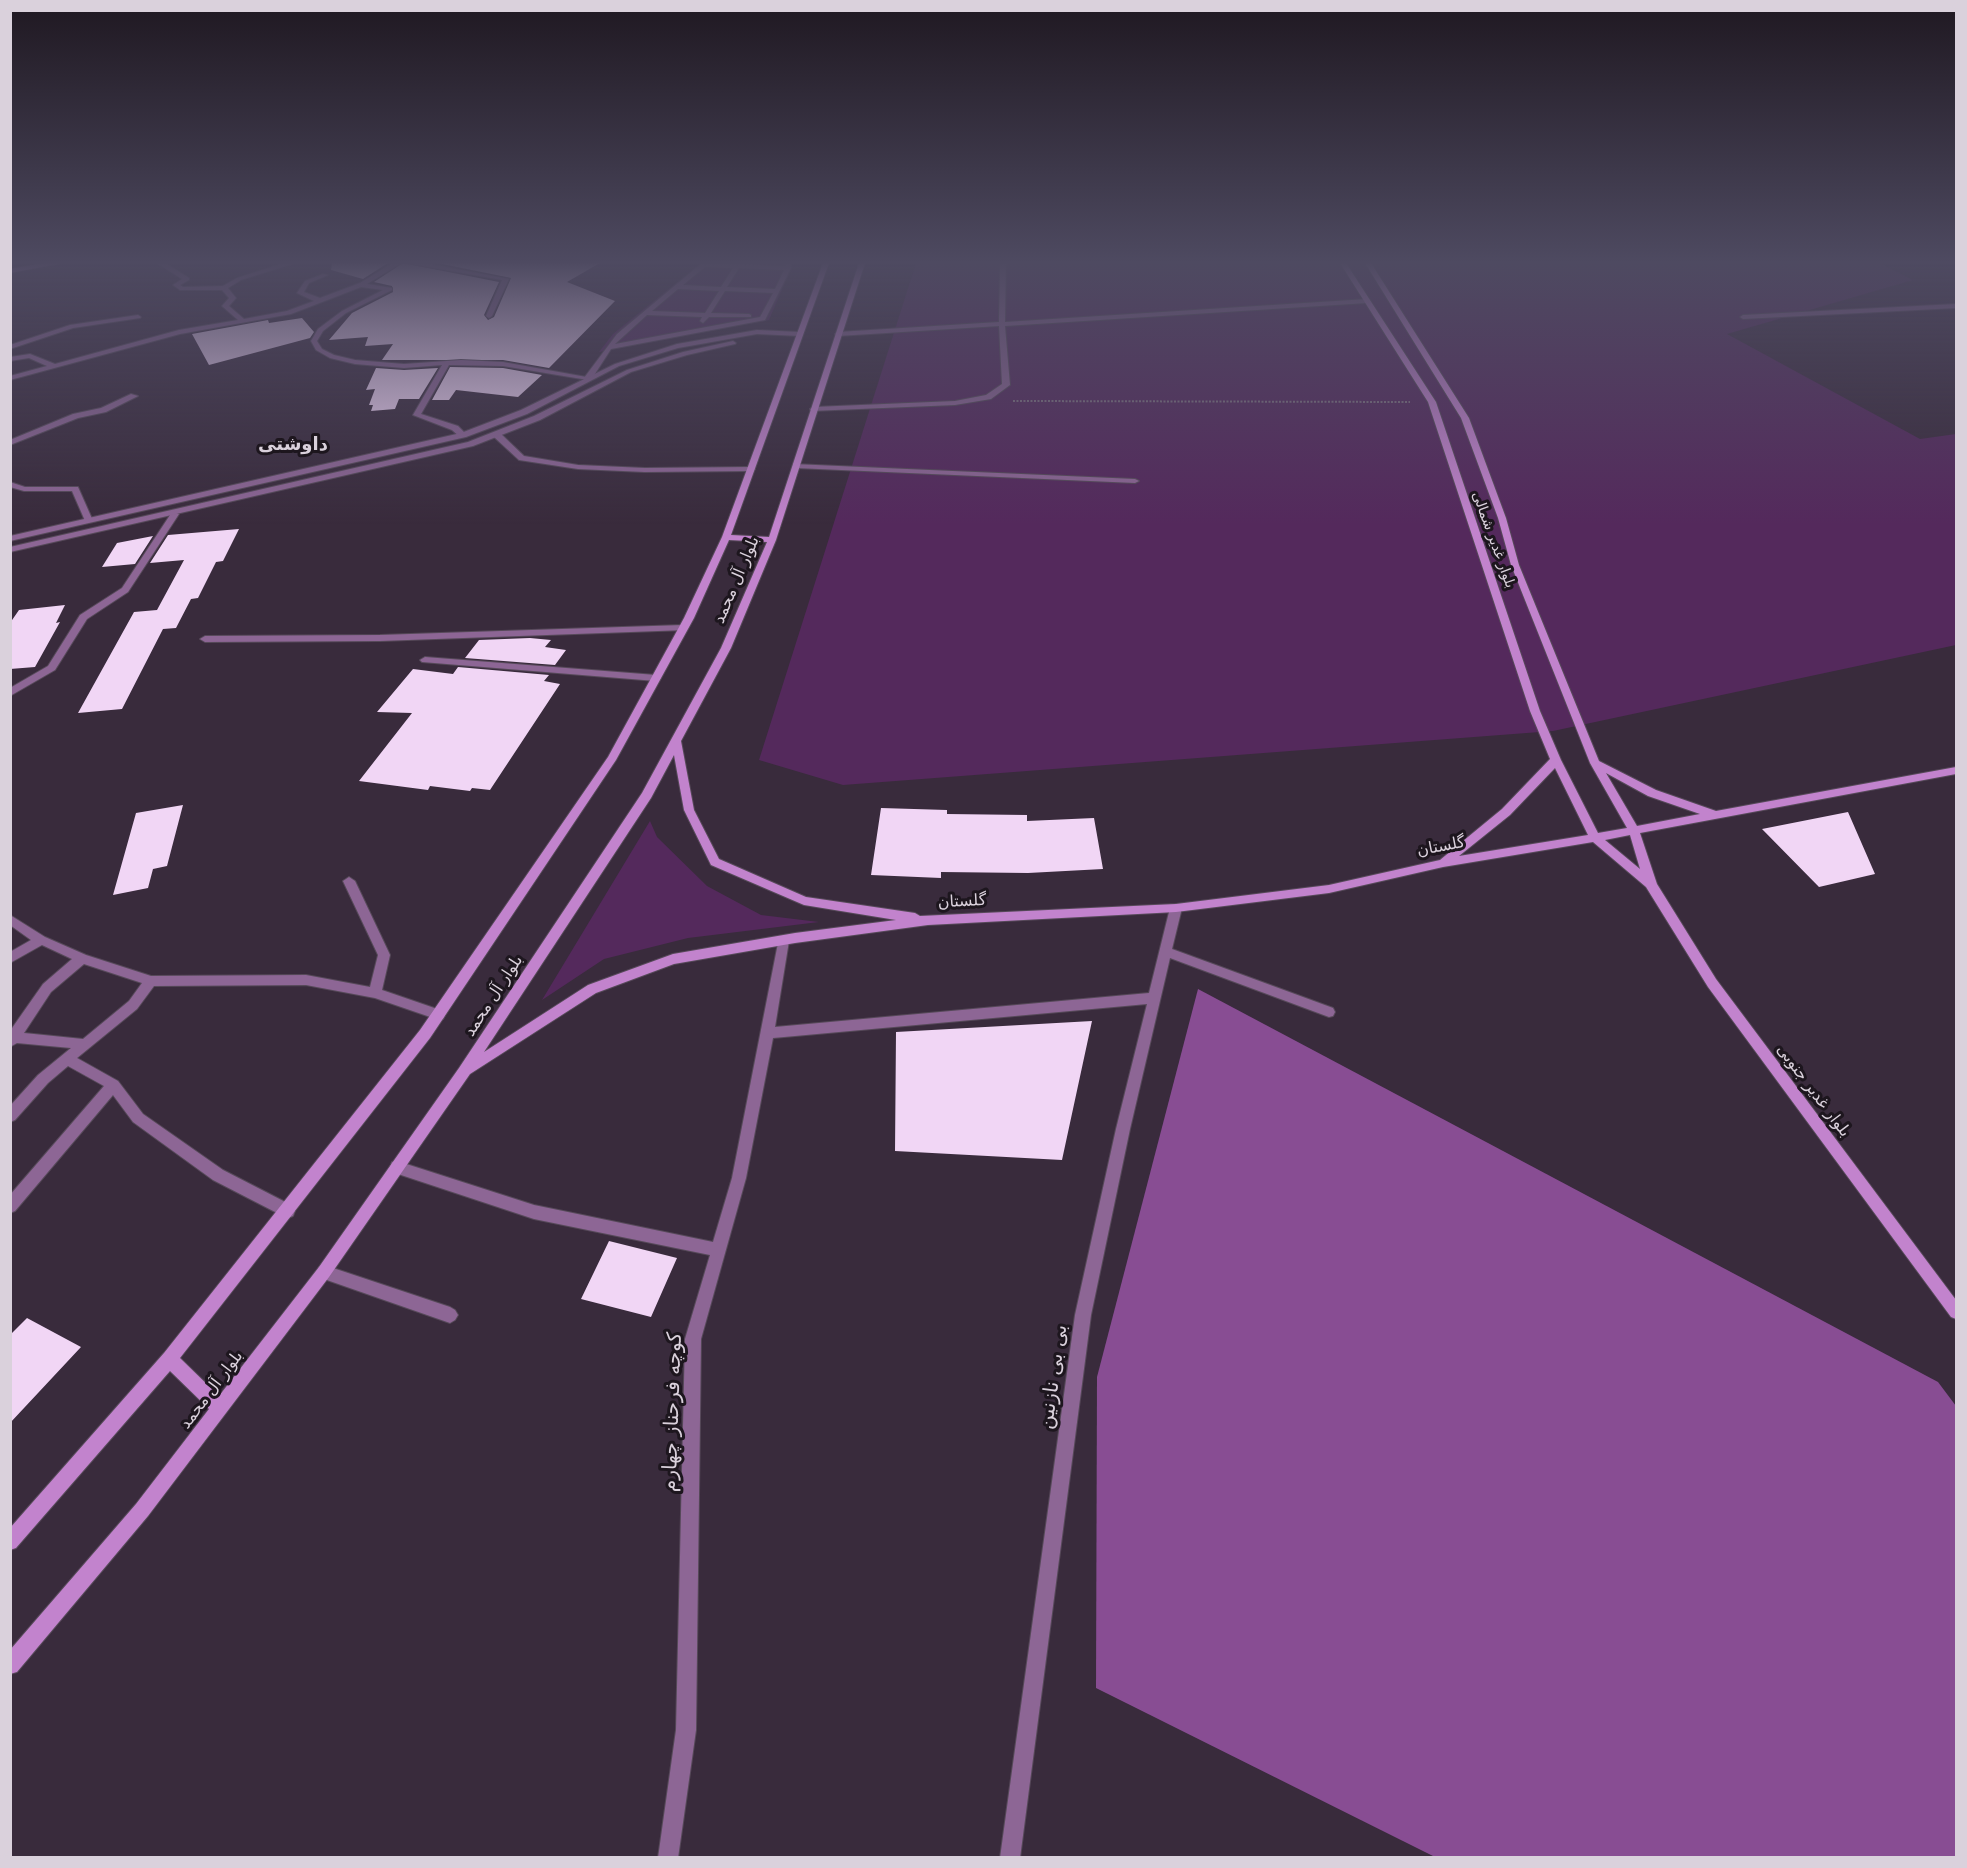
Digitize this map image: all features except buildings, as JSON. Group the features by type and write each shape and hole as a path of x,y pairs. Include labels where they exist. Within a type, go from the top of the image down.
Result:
{"main road":[{"name":"بلوار آل محمد","path":"10,1542 170,1359 439,1015 612,758 683,628 726,537 794,350"},
{"name":"بلوار آل محمد","path":"10,1665 142,1510 324,1272 464,1072 647,795 726,648 772,540 833,350"},
{"name":"بلوار غدیر شمالی","path":"1399,350 1432,402 1535,711 1556,760 1596,837"},
{"name":"بلوار غدیر شمالی","path":"1423,350 1465,418 1502,518 1515,565 1595,763 1634,830"},
{"path":"726,537 772,540"},
{"name":"گلستان","path":"676,740 688,810 715,862 804,901 928,920"},
{"path":"1443,863 1506,812 1556,760"},
{"path":"1595,763 1652,793 1717,815"},
{"name":"گلستان","path":"464,1072 592,989 673,959 783,940 928,920 1176,908 1329,889 1443,863 1956,770"},
{"name":"بلوار غدیر جنوبی","path":"1634,830 1651,885 1712,983 1956,1312"},
{"name":"بلوار غدیر جنوبی","path":"1596,837 1651,885"},
{"path":"170,1359 219,1408"}],"street":[{"path":"10,378 112,350"},
{"path":"319,350 332,357 355,362 404,366 503,363 588,378"},
{"path":"588,378 607,350"},
{"path":"10,539 463,435 524,412 588,378 639,357 663,350"},
{"path":"10,550 442,452 497,435 545,415 609,380 650,363 699,350"},
{"path":"814,409 955,403 988,397 1006,385 1004,350"},
{"path":"10,359 30,356 54,366"},
{"path":"447,363 417,415 455,428 463,435"},
{"path":"10,443 76,416 103,410 135,396"},
{"path":"497,435 522,458 578,467 645,470 751,469"},
{"path":"796,466 1135,481"},
{"path":"10,484 24,489 75,489 89,521"},
{"path":"10,693 52,668 83,618 125,590 139,572 175,514"},
{"path":"205,639 381,638 683,628"},
{"path":"425,660 656,678"},
{"path":"349,881 384,955 375,993"},
{"name":"بی بی نازنین","path":"1010,1857 1083,1315 1176,908"},
{"path":"10,919 40,940 82,958 151,981 306,980 375,993 439,1015"},
{"path":"10,958 40,940"},
{"name":"کوچه فرحناز چهارم","path":"668,1857 686,1730 693,1340 739,1178 768,1033 783,940"},
{"path":"1166,951 1329,1012"},
{"path":"12,1039 47,988 82,958"},
{"path":"10,1116 43,1079 133,1005 151,981"},
{"path":"768,1033 1154,998"},
{"path":"12,1039 83,1044"},
{"path":"67,1059 113,1085 138,1118 218,1174 288,1211"},
{"path":"10,1206 113,1085"},
{"path":"397,1167 534,1212 719,1250"},
{"path":"324,1272 450,1315"}],"path":[{"path":"1013,401 1432,402"}],"shaded area":[{"path":"888,350 1757,350 1920,439 1956,434 1956,645 1553,731 843,785 759,760"},
{"path":"650,821 657,837 707,886 761,915 819,922 688,938 604,959 542,1000"},
{"path":"1198,989 1938,1382 1956,1406 1956,1857 1435,1857 1096,1688 1097,1377"}],"district":[{"name":"داوشتی","path":"293,445"}]}
